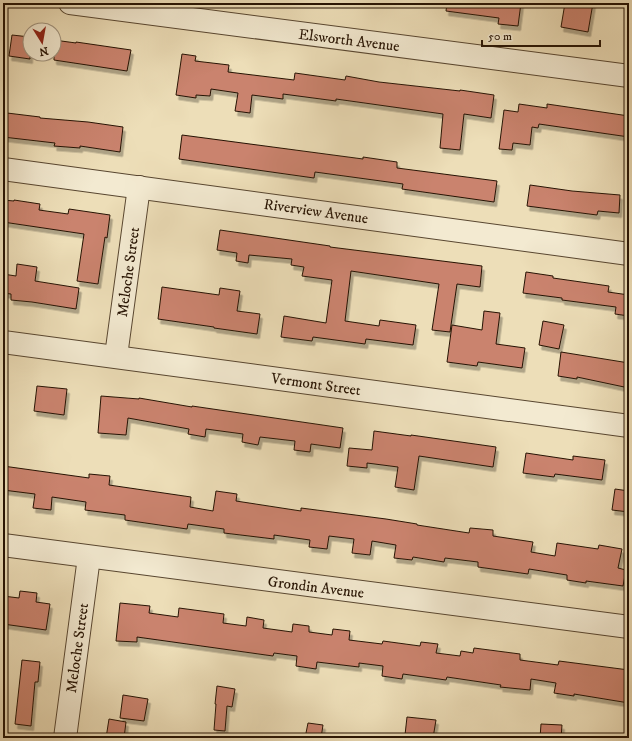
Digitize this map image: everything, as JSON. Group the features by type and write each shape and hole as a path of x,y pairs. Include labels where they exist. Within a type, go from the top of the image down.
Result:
{"street":[{"name":"Elsworth Avenue","path":"70,3 629,76"},
{"name":"Riverview Avenue","path":"3,169 629,254"},
{"name":"Meloche Street","path":"116,356 139,187"},
{"name":"Vermont Street","path":"3,342 629,426"},
{"name":"Grondin Avenue","path":"3,545 629,627"},
{"name":"Meloche Street","path":"65,738 89,557"}],"building":[{"path":"447,3 521,3 518,26 498,24 499,18 446,11"},
{"path":"565,3 593,3 588,32 561,27"},
{"path":"12,35 22,36 22,58 9,56"},
{"path":"62,41 131,50 127,71 62,61"},
{"path":"182,54 196,56 195,61 229,65 228,72 294,80 295,73 345,80 346,76 379,82 494,95 491,118 464,114 460,150 440,148 443,114 336,99 336,101 283,94 283,99 252,95 250,113 235,111 238,93 211,89 210,96 196,95 196,98 176,95"},
{"path":"519,104 547,108 547,104 629,116 629,137 539,124 538,128 532,127 530,145 513,143 512,150 499,149 504,110 518,112"},
{"path":"7,113 123,127 120,152 80,146 80,148 54,146 55,143 3,137"},
{"path":"182,135 363,159 363,157 397,162 397,168 497,181 494,202 402,189 403,184 315,172 314,178 179,159"},
{"path":"530,185 572,191 620,195 619,213 598,211 597,215 527,206"},
{"path":"3,200 40,204 39,210 68,214 69,209 110,215 98,284 77,281 84,234 3,222"},
{"path":"220,230 330,247 482,266 480,287 457,284 450,332 432,330 439,284 351,271 345,321 379,326 380,320 416,325 413,345 366,339 365,344 313,337 312,341 281,337 284,316 326,323 332,280 302,276 304,267 291,265 292,259 249,255 248,263 236,261 237,253 217,250"},
{"path":"17,264 37,267 35,281 79,288 76,309 11,300 11,294 3,293 3,274 16,276"},
{"path":"526,272 553,276 553,278 609,286 608,292 629,295 629,316 615,314 616,307 523,293"},
{"path":"162,287 219,295 220,288 240,291 237,311 260,314 257,334 158,319"},
{"path":"484,311 500,313 496,344 525,348 522,368 478,362 477,366 447,362 452,325 482,330"},
{"path":"543,321 564,325 559,349 539,345"},
{"path":"561,352 629,363 629,388 577,377 577,379 558,376"},
{"path":"37,386 67,389 64,415 34,411"},
{"path":"101,396 139,398 343,428 340,448 311,444 310,452 294,450 295,441 260,437 258,445 242,442 243,434 206,429 205,437 188,434 189,429 128,418 126,435 98,433"},
{"path":"374,431 496,447 493,467 419,456 414,490 395,487 398,467 367,463 367,468 347,466 349,448 372,450"},
{"path":"526,453 573,460 573,456 605,460 602,480 555,474 554,477 523,473"},
{"path":"3,466 89,478 89,474 110,476 109,485 191,497 190,507 213,511 216,491 237,494 236,501 301,511 301,508 386,519 469,533 470,528 493,530 493,536 533,542 531,552 555,556 557,543 598,549 599,545 622,549 618,568 626,570 623,586 586,581 586,583 567,580 567,575 529,569 528,574 478,567 478,562 445,558 444,562 413,557 412,560 394,558 396,545 372,541 370,555 352,553 354,539 329,536 327,549 309,547 310,540 274,535 274,539 224,533 224,529 188,524 187,529 125,520 125,515 85,510 86,502 52,497 51,510 33,508 35,494 3,490"},
{"path":"615,489 629,491 629,512 612,510"},
{"path":"20,591 37,593 36,602 50,604 46,630 3,624 3,596 19,598"},
{"path":"120,603 150,606 149,613 178,617 179,608 224,614 223,623 246,626 247,617 264,620 263,628 292,632 293,624 309,626 309,632 332,635 333,629 350,631 349,640 382,644 383,641 420,646 421,642 438,644 436,653 460,656 461,651 473,653 474,648 520,654 520,660 558,665 559,661 629,670 629,703 574,694 574,696 554,693 556,683 531,679 530,690 500,687 501,685 447,677 446,680 403,674 402,679 382,676 383,666 359,663 359,667 317,662 316,669 296,666 297,656 274,653 273,656 137,637 137,642 116,641"},
{"path":"22,660 40,662 38,682 35,682 31,726 15,724"},
{"path":"217,686 235,689 232,707 227,706 225,731 214,730"},
{"path":"123,695 148,699 144,721 120,718"},
{"path":"407,717 436,720 433,738 405,735"},
{"path":"109,719 126,722 124,738 106,738"},
{"path":"308,723 323,725 321,738 305,738"},
{"path":"541,724 562,725 561,738 540,738"}]}
